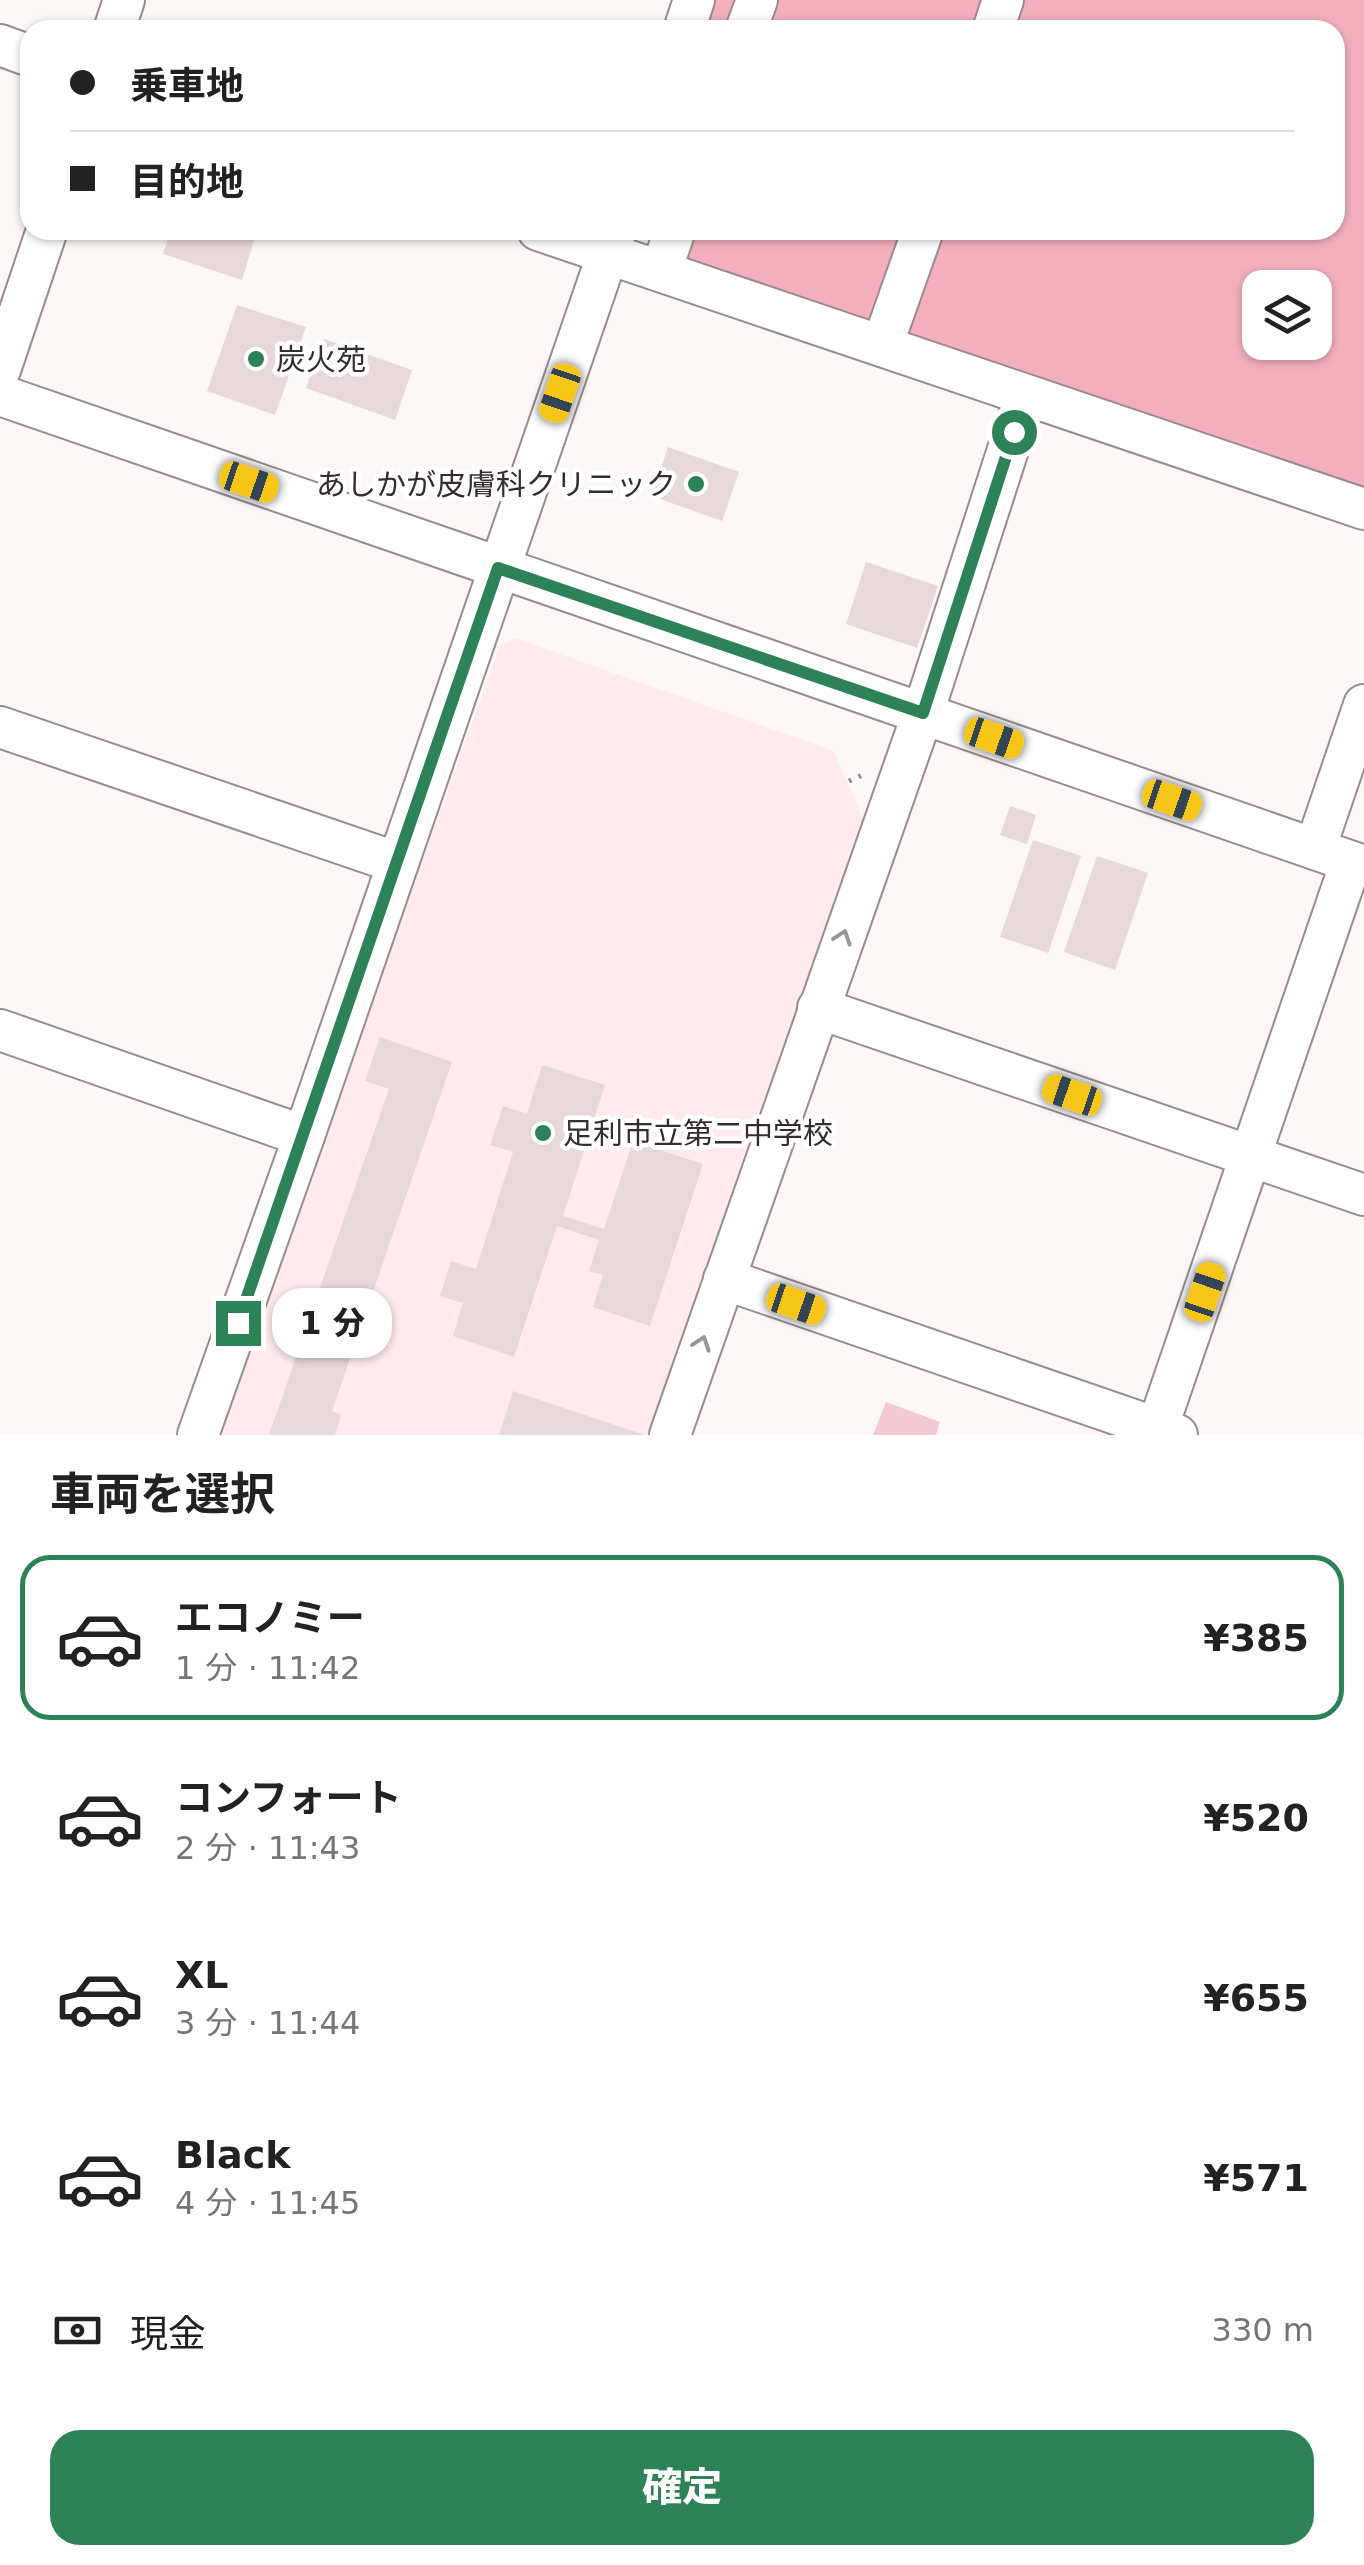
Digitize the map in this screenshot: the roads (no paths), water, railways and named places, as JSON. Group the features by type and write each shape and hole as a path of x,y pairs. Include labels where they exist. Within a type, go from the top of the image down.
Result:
{"street":[{"path":"0,370 44,240"},
{"path":"661,271 672,240"},
{"path":"882,346 919,240"},
{"path":"198,1435 612,242 661,271 1364,509"},
{"path":"0,396 1343,859"},
{"path":"670,1435 923,713 1025,397"},
{"path":"724,1279 1163,1433 1343,859 1364,705"},
{"path":"0,727 398,863"},
{"path":"818,1008 1364,1196"},
{"path":"0,1030 304,1136"}],"place":[{"name":"炭火苑","path":"256,359"},
{"name":"あしかが皮膚科クリニック","path":"696,484"},
{"name":"足利市立第二中学校","path":"543,1133"}]}
